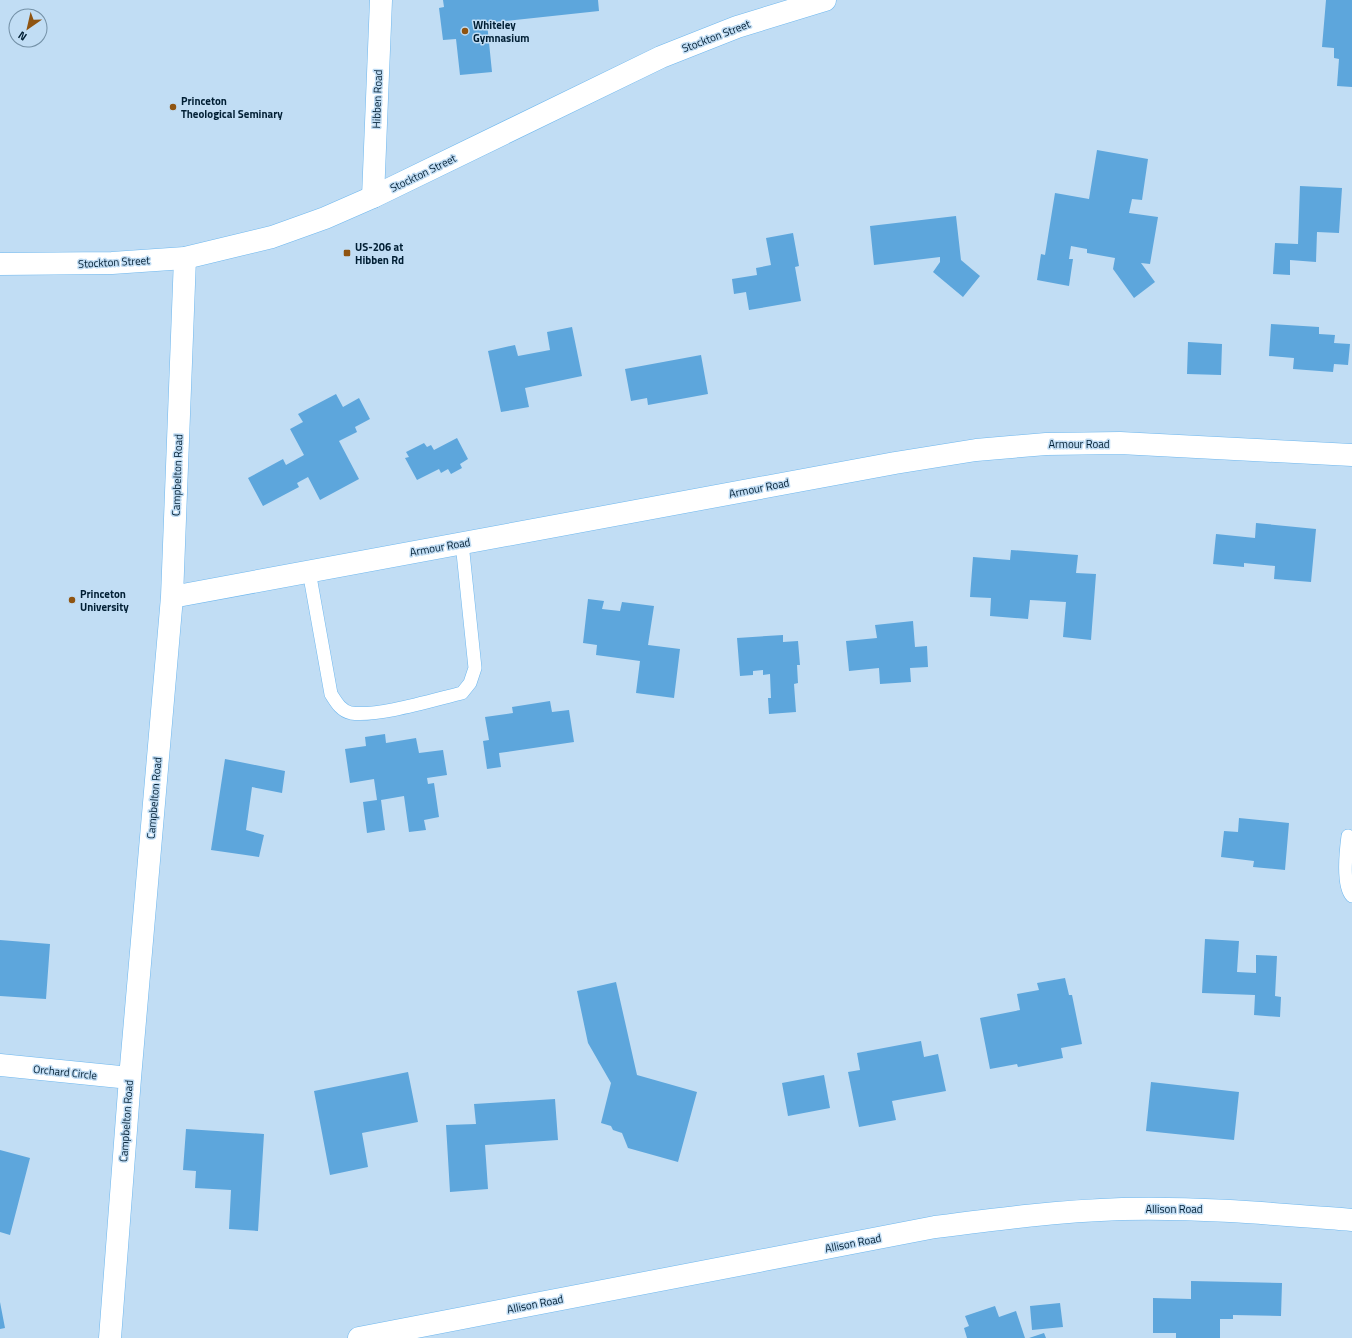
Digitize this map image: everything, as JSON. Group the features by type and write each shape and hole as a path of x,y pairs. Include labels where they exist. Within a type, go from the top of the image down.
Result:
{"main road":[{"name":"Hibben Road","path":"373,197 380,0"},
{"name":"Stockton Street","path":"0,264 112,263 185,258 272,237 325,218 373,197 661,57 737,27 825,0"},
{"name":"Campbelton Road","path":"110,1338 130,1078 172,597 185,258"},
{"name":"Armour Road","path":"172,597 895,463 976,450 1038,444 1120,443 1352,456"},
{"name":"Orchard Circle","path":"0,1066 130,1078"},
{"name":"Allison Road","path":"359,1338 935,1227 1029,1214 1122,1209 1217,1209 1352,1220"}],"lane":[{"path":"309,571 331,694 339,707 350,712 377,712 462,693 470,683 476,668 462,543"},
{"path":"1348,836 1346,877 1348,893 1352,896"}],"building":[{"name":"Whiteley Gymnasium","path":"443,0 598,0 599,11 487,23 492,72 460,75 456,39 443,40 439,8 444,7"},
{"path":"1326,0 1352,0 1352,87 1337,86 1339,59 1334,58 1334,48 1322,47"},
{"path":"1097,150 1148,159 1142,200 1132,199 1129,213 1158,217 1150,264 1141,263 1155,282 1134,298 1113,269 1115,258 1087,253 1087,249 1071,246 1069,259 1073,259 1069,286 1037,280 1041,254 1045,255 1055,193 1089,199"},
{"path":"1300,186 1342,188 1339,233 1317,232 1316,262 1290,260 1290,275 1273,274 1275,243 1298,244"},
{"path":"956,216 961,260 980,276 963,297 933,272 940,262 940,257 874,265 870,226"},
{"path":"793,233 799,266 795,267 801,301 749,310 746,292 734,294 732,279 757,275 756,268 771,265 766,238"},
{"path":"1271,324 1319,327 1319,334 1335,335 1334,343 1350,344 1348,365 1334,364 1333,372 1293,369 1294,358 1269,356"},
{"path":"572,327 582,376 525,388 529,407 501,412 488,351 515,345 518,356 550,350 547,332"},
{"path":"1188,342 1222,344 1221,375 1187,374"},
{"path":"701,355 708,394 648,405 647,398 631,401 625,369"},
{"path":"336,394 343,407 359,398 370,419 355,427 357,432 339,441 359,479 320,500 308,477 297,483 299,487 263,506 248,478 283,459 286,465 304,455 290,429 303,422 298,414"},
{"path":"457,438 468,459 460,464 462,468 451,474 448,469 441,473 439,469 417,480 405,458 409,457 406,452 424,443 427,447 431,445 434,450"},
{"path":"1256,523 1316,529 1311,582 1274,579 1275,566 1244,563 1244,567 1213,564 1216,534 1255,538"},
{"path":"1011,550 1078,555 1076,573 1096,574 1091,640 1063,637 1066,602 1030,600 1028,619 990,616 991,598 970,597 973,557 1010,560"},
{"path":"588,599 604,601 602,609 620,611 622,602 654,606 648,645 680,649 674,698 636,693 640,661 596,655 597,645 583,643"},
{"path":"913,621 915,647 927,646 928,667 910,668 911,682 880,684 879,668 849,671 846,641 877,638 875,625"},
{"path":"783,635 783,642 798,641 800,665 797,665 798,683 794,684 796,712 769,714 768,698 771,698 770,674 763,675 763,670 753,671 753,675 740,676 737,638"},
{"path":"550,701 552,712 569,710 574,742 499,753 501,767 487,769 483,741 489,740 485,717 513,713 512,707"},
{"path":"385,734 386,743 416,738 419,753 443,750 447,775 427,778 428,784 434,783 439,817 424,820 426,830 409,832 404,796 381,800 385,830 367,833 363,802 377,800 374,779 350,783 345,749 366,746 365,737"},
{"path":"225,759 285,771 282,793 252,787 246,830 264,835 259,857 211,850"},
{"path":"1239,818 1289,823 1285,870 1253,867 1254,861 1221,857 1224,831 1238,832"},
{"path":"1205,939 1239,941 1237,972 1256,973 1256,955 1277,956 1275,996 1281,997 1280,1017 1254,1015 1255,995 1202,993"},
{"path":"0,940 50,944 46,999 0,996"},
{"path":"1065,978 1069,995 1072,995 1082,1044 1061,1048 1063,1058 1018,1067 1017,1064 990,1069 980,1018 1020,1010 1017,994 1039,990 1037,983"},
{"path":"616,982 637,1075 697,1092 678,1162 628,1148 622,1133 613,1130 611,1126 601,1123 611,1083 588,1043 577,991"},
{"path":"921,1041 924,1057 938,1054 946,1091 892,1101 896,1120 859,1127 848,1072 860,1070 857,1053"},
{"path":"408,1072 418,1122 362,1133 368,1167 330,1175 314,1091"},
{"path":"824,1075 830,1108 788,1116 782,1083"},
{"path":"1151,1082 1239,1092 1234,1140 1146,1131"},
{"path":"555,1099 558,1140 485,1145 488,1189 450,1192 446,1125 476,1124 474,1104"},
{"path":"186,1129 264,1134 258,1231 229,1229 231,1190 195,1188 196,1171 183,1170"},
{"path":"0,1150 30,1158 10,1235 0,1232"},
{"path":"1191,1281 1282,1283 1281,1316 1233,1315 1233,1319 1220,1319 1220,1338 1176,1338 1176,1333 1153,1333 1153,1298 1191,1299"},
{"path":"0,1302 5,1328 0,1329"},
{"path":"1060,1303 1063,1327 1032,1330 1030,1306"},
{"path":"995,1306 999,1317 1016,1311 1025,1338 967,1338 964,1328 969,1326 965,1316"},
{"path":"1044,1333 1046,1338 1029,1338"}],"place":[{"name":"Whiteley Gymnasium","path":"465,31"},
{"name":"Princeton Theological Seminary","path":"173,107"},
{"name":"US-206 at Hibben Rd","path":"347,253"},
{"name":"Princeton University","path":"72,600"}]}
